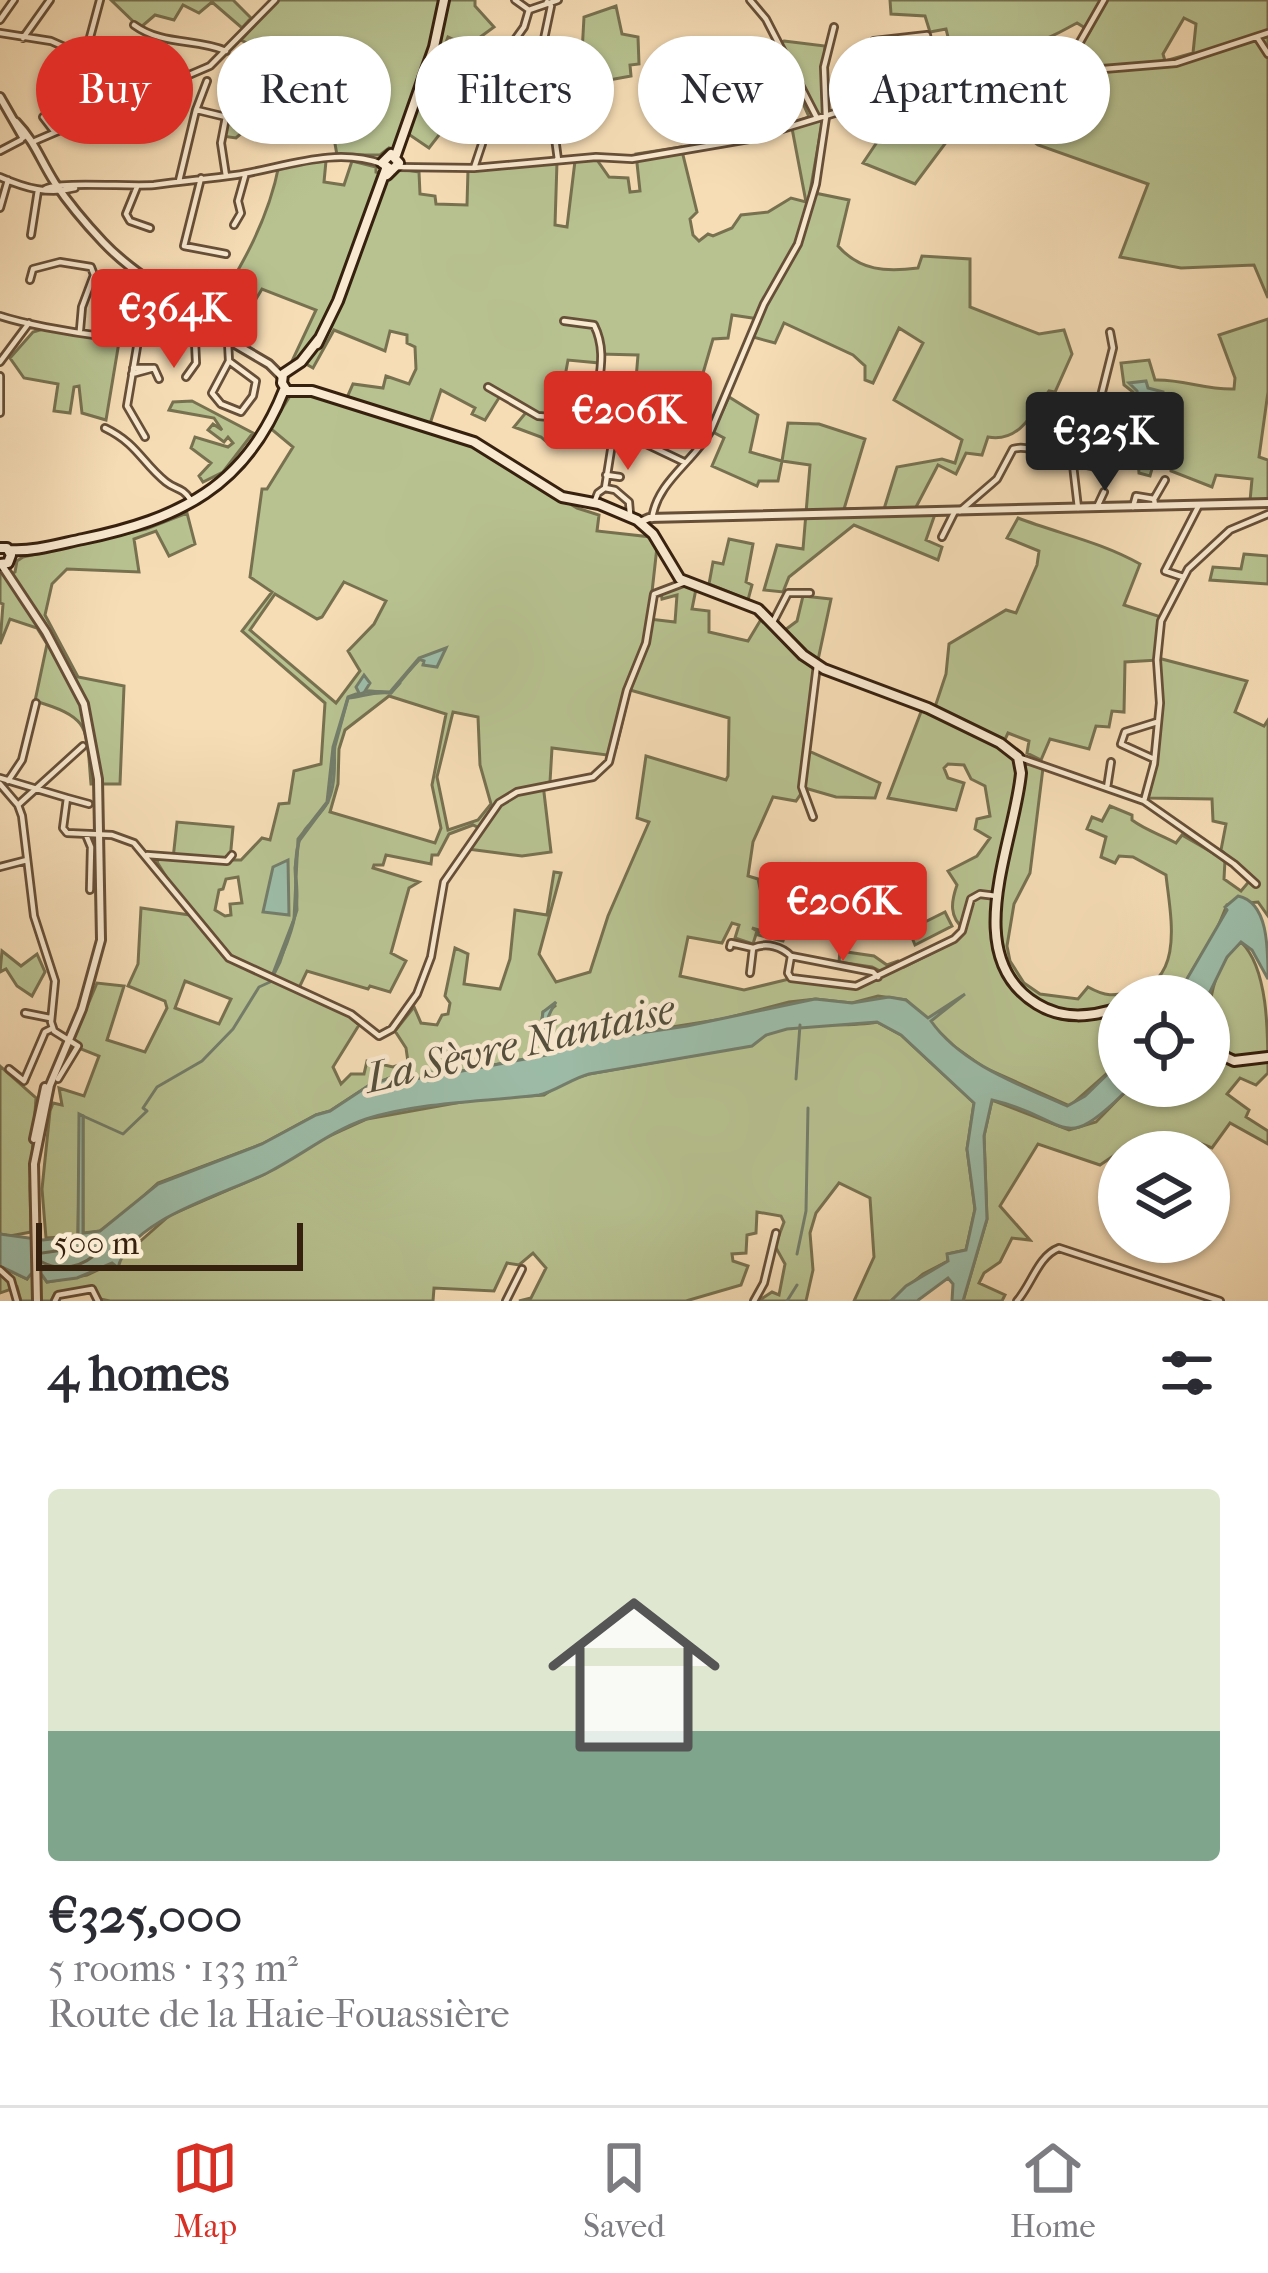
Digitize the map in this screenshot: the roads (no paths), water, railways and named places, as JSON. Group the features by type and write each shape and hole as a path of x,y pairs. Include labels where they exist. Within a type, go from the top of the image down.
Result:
{"main road":[{"path":"4,555 154,523 193,504 224,478 298,376 338,301 434,47 444,0"},
{"path":"288,390 298,376"},
{"path":"298,376 343,400 474,442 556,494 594,502 646,522 677,580 738,599 773,622 817,665 928,708 1000,743 1019,760 1020,784 996,896 1001,956 1008,974 1028,998 1066,1015 1098,1013"},
{"path":"1230,1059 1268,1057"}],"street":[{"path":"0,20 14,0"},
{"path":"23,38 50,0"},
{"path":"0,33 51,41 85,56 100,0"},
{"path":"240,36 275,0"},
{"path":"515,0 529,10"},
{"path":"517,36 529,10 558,0"},
{"path":"750,0 766,19 817,118"},
{"path":"1083,36 1104,0"},
{"path":"545,36 551,7 547,1"},
{"path":"134,25 156,39 217,49"},
{"path":"646,522 684,462 701,450 712,430 758,319 798,244 816,184 826,116 824,67 834,27"},
{"path":"1110,69 1176,63 1268,33"},
{"path":"1257,37 1268,54"},
{"path":"179,181 207,81"},
{"path":"0,97 55,183 102,241 141,277 216,332"},
{"path":"196,110 217,116"},
{"path":"42,189 55,183 136,187 245,173 301,160 474,167 646,157 749,140 829,115"},
{"path":"4,150 36,137"},
{"path":"221,144 226,176"},
{"path":"474,167 482,144"},
{"path":"556,144 558,160"},
{"path":"234,225 241,213 238,201 245,173"},
{"path":"201,178 183,240 188,249 226,254"},
{"path":"0,208 4,179 62,192 80,187"},
{"path":"136,187 126,214 130,221 150,228"},
{"path":"31,235 42,189"},
{"path":"30,280 33,269 44,263 93,269 80,330"},
{"path":"129,287 141,277"},
{"path":"191,283 218,290"},
{"path":"194,314 208,286"},
{"path":"0,316 138,341 196,341 230,331 230,361 213,396 227,408 243,411 256,384 230,361"},
{"path":"565,321 594,325 599,334 604,368 596,407 598,422"},
{"path":"0,362 29,323"},
{"path":"1076,519 1074,464 1099,400 1113,348 1110,332"},
{"path":"230,340 298,376"},
{"path":"138,341 128,406 145,437"},
{"path":"186,377 196,363 196,341"},
{"path":"133,371 154,368 159,380"},
{"path":"220,374 228,380"},
{"path":"0,376 0,413"},
{"path":"488,387 538,416 598,422 684,462"},
{"path":"1099,400 1111,410 1117,428"},
{"path":"224,418 227,408"},
{"path":"561,440 566,420"},
{"path":"106,428 132,444 165,481 184,490 193,504"},
{"path":"605,488 614,431"},
{"path":"942,537 958,511 997,478 1013,449 1029,448 1053,461 1111,471"},
{"path":"1088,464 1103,456 1125,454"},
{"path":"606,475 618,483 632,505 629,516"},
{"path":"1155,503 1165,480"},
{"path":"594,502 598,493 618,483"},
{"path":"1097,507 1104,492"},
{"path":"646,522 1268,503"},
{"path":"1183,577 1165,571 1199,505"},
{"path":"1144,801 1158,722 1161,621 1183,577 1230,530 1268,514"},
{"path":"4,555 83,704 94,744 100,835 103,915 90,985 38,1114 34,1164 37,1301"},
{"path":"67,798 63,828 70,834 130,841 147,854 221,952 351,1014 379,1036 408,1008 431,957 443,882 499,803 517,792 593,776 609,762 627,690 646,644 654,595 677,580"},
{"path":"664,589 677,580"},
{"path":"773,622 788,592 810,593"},
{"path":"813,817 802,787 817,665"},
{"path":"8,782 22,760 37,703"},
{"path":"1154,759 1121,744 1125,732 1158,722"},
{"path":"18,805 83,746"},
{"path":"1019,760 1032,760 1144,801 1256,884"},
{"path":"1107,788 1112,762"},
{"path":"2,784 89,804"},
{"path":"0,797 2,784"},
{"path":"2,784 18,805 34,916 56,981 52,1028 76,1043 77,1051 58,1079"},
{"path":"86,835 91,847 91,890"},
{"path":"147,854 227,860 232,855"},
{"path":"0,867 27,860"},
{"path":"791,956 791,978 856,986 955,939 962,931 970,899 980,894 996,896"},
{"path":"730,947 731,943 784,949 791,956 873,972 878,977"},
{"path":"750,973 754,948"},
{"path":"25,1012 50,1018"},
{"path":"9,1069 24,1081 52,1028"},
{"path":"34,1164 47,1096 66,1038"},
{"path":"757,1301 776,1233"},
{"path":"1017,1301 1031,1286 1045,1256 1059,1249 1220,1301"},
{"path":"506,1301 522,1269"},
{"path":"0,1270 11,1280 17,1301"},
{"path":"55,1301 58,1295 92,1289 96,1301"}],"water":[{"path":"1146,381 1148,388 1163,392 1163,408 1139,410 1137,391 1129,383"},
{"path":"446,648 437,667 423,665 419,659 391,693 348,698 334,746 330,797 324,808 310,824 327,802 333,747 348,697 359,693 356,687 364,675 370,683 365,691 390,692 419,658"},
{"path":"288,860 289,915 263,912 273,867"},
{"path":"296,877 295,917 272,976 294,919"},
{"path":"1238,896 1261,916 1268,979 1252,950 1241,942 1218,975 1189,975 1225,907"},
{"path":"965,994 931,1021 958,1049 993,1072 1067,1106 1098,1083 1098,1107 1110,1107 1090,1122 1064,1128 992,1100 984,1136 987,1219 963,1301 952,1301 953,1284 948,1278 917,1301 891,1301 906,1286 948,1261 947,1254 966,1250 975,1209 967,1149 974,1103 901,1035 877,1022 787,1029 766,1035 752,1046 589,1074 539,1095 387,1113 341,1130 269,1172 160,1222 126,1251 118,1268 112,1263 77,1278 47,1282 42,1275 31,1274 27,1279 0,1266 0,1234 43,1240 78,1236 79,1114 83,1116 83,1233 100,1231 158,1184 262,1144 330,1111 368,1086 403,1073 409,1080 427,1077 428,1070 436,1076 546,1055 543,1012 556,1002 546,1026 553,1052 596,1035 614,1037 687,1026 815,999 852,1003 889,997 906,1000 928,1018"}],"waterway":[{"path":"409,671 420,659"},
{"path":"83,1116 123,1134 147,1111 143,1108 157,1087 202,1061 233,1029 259,987 270,982 297,910 299,841 328,802 335,746 348,698 369,691 391,693 400,683"},
{"path":"796,1079 800,1025"},
{"path":"797,1254 806,1211 808,1108"},
{"path":"787,1301 797,1285"}],"water label":[{"name":"La Sèvre Nantaise","path":"520,1044"}]}
